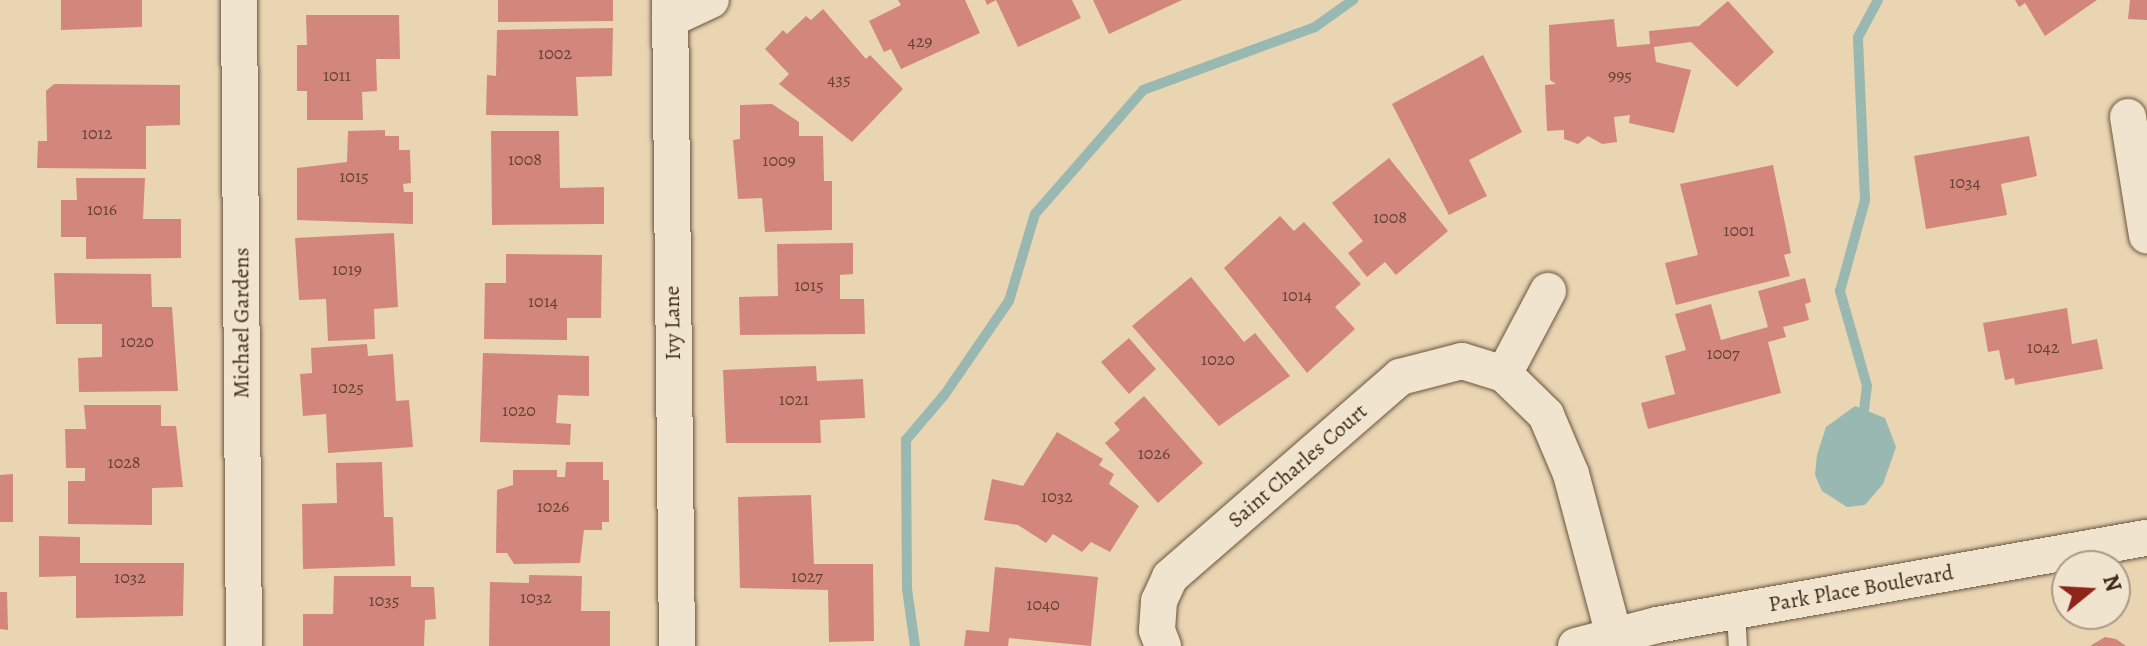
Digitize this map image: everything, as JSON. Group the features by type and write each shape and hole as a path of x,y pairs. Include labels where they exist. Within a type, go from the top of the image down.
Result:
{"street":[{"name":"Michael Gardens","path":"239,0 244,646"},
{"path":"670,10 711,0"},
{"name":"Ivy Lane","path":"670,10 677,646"},
{"path":"2128,117 2147,235"},
{"path":"1504,374 1548,291"},
{"name":"Saint Charles Court","path":"1163,646 1157,630 1159,601 1170,577 1400,377 1462,361 1504,374 1546,415 1571,474 1614,636"},
{"name":"Park Place Boulevard","path":"1576,646 1614,636 1737,628 2147,538"}],"water":[{"path":"1855,406 1885,418 1896,447 1883,484 1865,505 1847,507 1822,491 1815,475 1817,455 1826,427"}],"building":[{"path":"61,0 142,0 142,27 61,30"},
{"path":"498,0 613,0 613,21 498,22"},
{"path":"898,0 965,0 980,33 901,69 891,49 884,52 869,21 901,5"},
{"path":"996,0 1072,0 1081,18 1018,47"},
{"path":"1093,0 1182,0 1109,34"},
{"path":"2015,0 2097,0 2045,36 2025,3 2019,7"},
{"path":"2130,0 2147,0 2147,20 2128,19"},
{"path":"1728,1 1774,52 1737,87 1691,42 1654,47 1656,62 1691,70 1674,133 1629,123 1630,115 1614,117 1617,142 1602,144 1588,136 1578,144 1564,139 1564,130 1547,131 1545,85 1556,84 1550,80 1549,25 1614,19 1617,47 1650,44 1649,31 1699,26"},
{"path":"823,9 866,59 870,55 903,89 852,142 779,84 789,74 765,49 783,30 787,34 806,16 811,20"},
{"path":"306,15 399,15 400,59 376,59 377,91 362,92 363,120 307,120 307,91 297,91 297,45 307,45"},
{"path":"613,28 612,76 576,77 578,116 486,115 487,75 496,76 497,30"},
{"path":"1483,55 1522,132 1469,160 1487,196 1449,215 1392,104"},
{"path":"54,84 180,85 180,125 146,126 146,169 37,168 38,141 47,141 46,91"},
{"path":"772,104 799,122 799,136 823,136 824,181 832,181 832,230 765,232 762,198 738,199 733,140 740,139 740,105"},
{"path":"385,130 385,136 399,136 399,150 410,150 411,183 403,184 404,192 413,192 413,224 297,220 297,168 347,162 348,131"},
{"path":"491,131 559,131 560,188 604,187 604,224 492,225"},
{"path":"2029,136 2037,176 2001,184 2007,215 1926,229 1914,156"},
{"path":"1389,158 1448,231 1396,275 1385,262 1367,277 1348,253 1363,241 1332,203"},
{"path":"1773,165 1791,253 1784,255 1790,276 1676,305 1665,263 1698,255 1680,184"},
{"path":"76,178 145,178 143,219 181,219 181,258 86,259 86,237 61,237 61,200 77,200"},
{"path":"1280,216 1294,231 1304,222 1361,284 1335,307 1355,329 1307,373 1224,268"},
{"path":"394,233 398,307 374,309 375,339 328,341 326,299 299,300 295,238"},
{"path":"853,243 853,274 840,275 840,299 864,299 865,334 740,335 739,297 778,296 777,244"},
{"path":"506,254 602,255 601,318 567,318 567,340 484,339 485,283 506,283"},
{"path":"54,273 151,274 152,307 172,307 178,391 79,392 78,358 102,357 102,324 56,324"},
{"path":"1191,277 1244,342 1255,333 1290,376 1219,426 1132,326"},
{"path":"1805,278 1811,302 1805,304 1809,320 1783,327 1786,337 1768,342 1781,393 1648,429 1641,403 1675,394 1665,356 1686,350 1675,314 1711,304 1721,340 1768,327 1758,291"},
{"path":"2067,308 2072,344 2097,339 2103,369 2015,385 2014,378 2005,380 1999,350 1988,352 1983,323"},
{"path":"1129,338 1156,369 1129,394 1101,362"},
{"path":"367,344 368,356 393,354 396,401 409,400 413,447 328,453 326,414 303,416 300,374 312,373 311,348"},
{"path":"483,353 589,356 589,396 558,395 556,423 571,424 570,445 480,442"},
{"path":"816,366 817,381 863,379 865,418 820,420 821,443 726,443 723,370"},
{"path":"1144,396 1203,463 1158,503 1105,443 1120,430 1114,423"},
{"path":"84,405 161,405 161,426 176,426 183,487 152,488 152,525 68,524 68,481 85,481 85,468 66,468 65,429 86,429"},
{"path":"1057,432 1103,459 1099,465 1114,474 1109,484 1139,506 1110,552 1091,542 1082,552 1053,534 1046,543 1018,525 984,520 992,479 1023,486"},
{"path":"382,462 384,517 393,517 395,566 303,569 302,504 337,503 336,463"},
{"path":"566,462 603,462 603,480 609,480 609,522 602,522 602,530 584,530 580,563 514,564 507,553 496,553 497,490 513,485 513,470 557,470 557,477 565,477"},
{"path":"13,474 13,522 0,522 0,475"},
{"path":"811,495 814,564 873,564 874,641 829,642 828,590 740,588 738,497"},
{"path":"39,536 80,537 80,563 184,563 183,616 76,618 76,576 39,577"},
{"path":"995,567 1098,577 1091,646 1009,638 1008,646 964,646 966,630 989,632"},
{"path":"529,575 582,576 581,611 610,611 610,646 489,646 490,582 529,583"},
{"path":"334,576 411,576 411,587 434,587 436,619 425,620 424,646 303,646 303,614 333,614"},
{"path":"0,592 7,592 8,630 0,629"},
{"path":"2105,637 2116,639 2126,646 2090,646"}],"waterway":[{"path":"915,646 907,589 906,440 945,394 1009,301 1035,214 1143,90 1315,27 1353,0"},
{"path":"1863,418 1867,386 1840,291 1865,200 1858,37 1878,0"}]}
